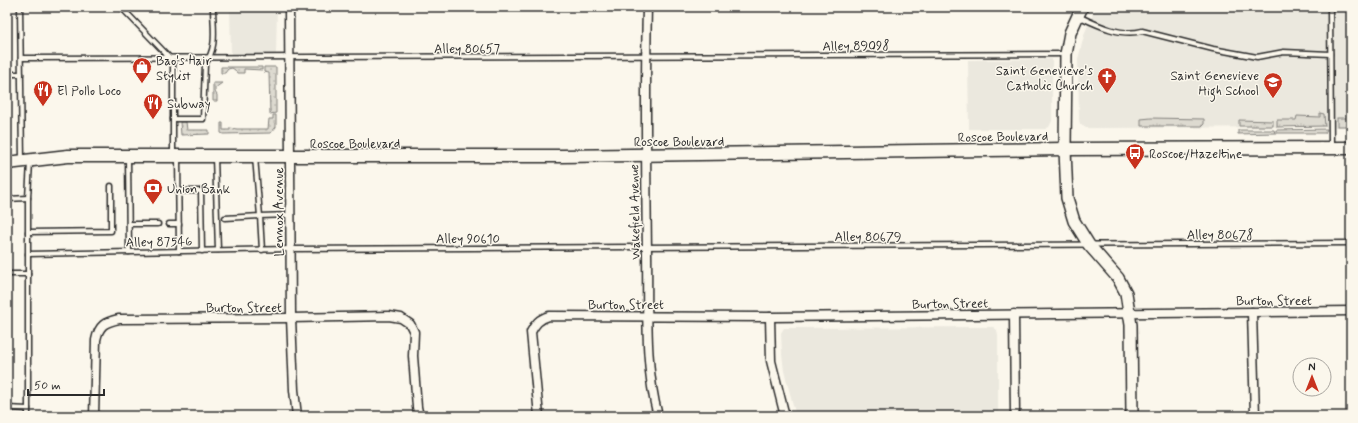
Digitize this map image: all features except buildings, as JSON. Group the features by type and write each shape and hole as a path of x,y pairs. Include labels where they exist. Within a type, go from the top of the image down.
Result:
{"main road":[{"name":"Roscoe Boulevard","path":"7,163 68,156 289,157 645,155 1065,149 1351,148"}],"street":[{"name":"Lennox Avenue","path":"289,7 290,318 297,416"},
{"name":"Wakefield Avenue","path":"647,7 645,155 649,359 654,401 658,416"},
{"path":"1080,12 1070,33 1066,54 1065,149 1067,198 1074,221 1089,244 1118,278 1126,293 1131,325 1132,416"},
{"name":"Burton Street","path":"540,416 530,332 534,325 542,318 549,316 770,317 1351,311"},
{"path":"1252,312 1255,416"},
{"path":"1014,314 1015,416"},
{"name":"Burton Street","path":"94,416 96,340 101,326 108,322 119,319 389,316 405,320 410,324 414,332 413,356 419,416"},
{"path":"770,317 771,361 785,416"}],"lane":[{"path":"20,7 21,74 28,198 28,416"},
{"path":"120,7 170,58 173,64 173,119 178,191 179,251"},
{"path":"173,119 203,119 204,64 209,59 214,48 213,7"},
{"path":"1330,7 1331,148"},
{"path":"1080,12 1114,30 1133,34 1142,31 1213,49 1257,57 1284,52 1330,54"},
{"name":"Alley 89098","path":"646,57 1066,54"},
{"name":"Alley 80657","path":"21,58 289,59 646,57"},
{"path":"7,74 21,74"},
{"path":"128,156 129,252"},
{"path":"216,157 218,250"},
{"path":"255,157 262,250"},
{"path":"28,232 111,231 110,186"},
{"path":"178,191 201,191 202,251"},
{"path":"7,198 28,198"},
{"path":"225,218 290,215"},
{"path":"129,224 158,224"},
{"path":"169,224 179,224"},
{"name":"Alley 80678","path":"1089,244 1351,243"},
{"name":"Alley 80679","path":"647,247 1089,244"},
{"name":"Alley 90610","path":"290,249 647,247"},
{"name":"Alley 87546","path":"28,254 290,249"},
{"path":"7,274 28,274"},
{"path":"7,408 28,409"}],"shaded area":[{"path":"230,7 277,7 276,55 231,55"},
{"path":"1096,7 1351,7 1351,127 1086,128 1080,124 1079,120 1078,59 1085,32"},
{"path":"7,36 10,36 10,139 7,139"},
{"path":"1052,59 1052,121 1049,127 1045,129 969,129 968,60"},
{"path":"993,327 997,330 998,335 998,416 796,416 784,371 781,333 784,328"}],"green space":[{"path":"221,67 262,67 262,70 244,69 244,73 237,73 232,68 228,69 225,73 221,73"},
{"path":"264,67 276,67 276,113 270,114 269,73 264,72"},
{"path":"213,83 222,83 215,88 217,101 213,101"},
{"path":"1320,113 1324,114 1325,126 1277,127 1277,120 1296,120 1297,116 1320,117"},
{"path":"273,115 276,115 276,127 271,133 221,133 221,123 223,123 223,130 230,130 230,128 268,129 269,119 273,119"},
{"path":"1337,118 1351,118 1351,126 1337,126"},
{"path":"1141,119 1204,119 1204,124 1202,126 1141,126"},
{"path":"1239,120 1273,121 1273,126 1239,126"},
{"path":"180,122 186,122 187,130 209,130 209,134 181,135"},
{"path":"1327,129 1325,133 1276,133 1276,130"},
{"path":"1238,130 1274,130 1275,133 1238,134"}],"place":[{"name":"Bao's Hair Stylist","path":"142,84"},
{"name":"Saint Genevieve's Catholic Church","path":"1107,94"},
{"name":"Saint Genevieve High School","path":"1273,99"},
{"name":"El Pollo Loco","path":"43,107"},
{"name":"Subway","path":"153,120"},
{"name":"Roscoe/Hazeltine","path":"1135,170"},
{"name":"Union Bank","path":"153,205"}]}
